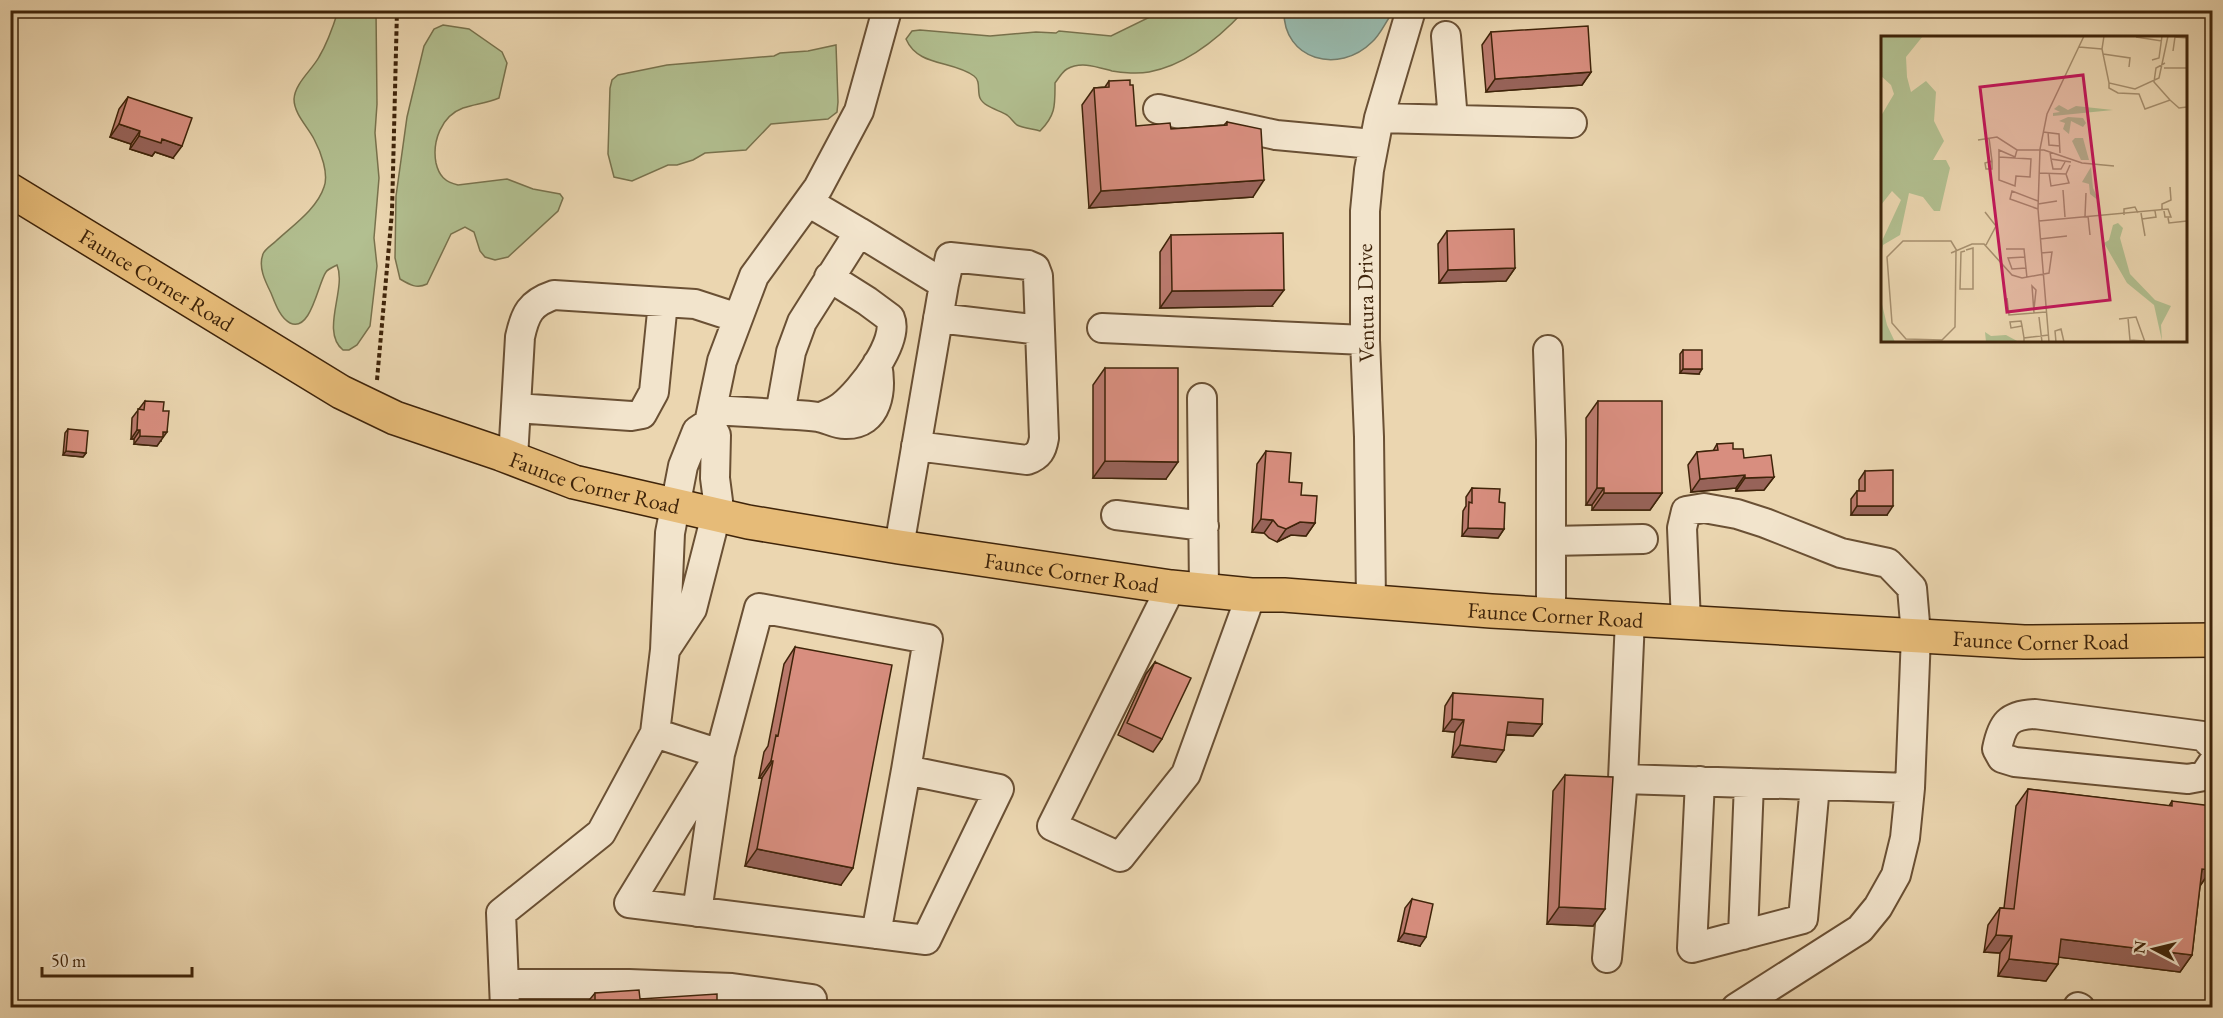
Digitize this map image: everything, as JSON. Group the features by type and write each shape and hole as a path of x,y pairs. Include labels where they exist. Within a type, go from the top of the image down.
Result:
{"main road":[{"name":"Faunce Corner Road","path":"10,190 331,386 375,408 574,482 716,515 899,547 1171,587 1251,595 1284,595 1551,615 1916,634 2024,642 2212,640"}],"street":[{"path":"665,650 692,609 716,515 718,501 715,478 716,435 711,417 722,362 754,276 818,188 858,111 886,10"},
{"name":"Ventura Drive","path":"1371,602 1365,340 1365,211 1376,131 1411,10"},
{"path":"1446,36 1453,120"},
{"path":"1158,109 1276,135 1376,131 1453,120 1572,123"},
{"path":"808,202 944,284"},
{"path":"780,414 791,352 802,322 859,232"},
{"path":"899,547 916,446 938,318 950,257 1028,265 1035,268 1038,276 1044,438 1042,450 1035,458 1027,460 916,446"},
{"path":"811,1008 812,999 734,998 628,984 504,996 501,913 601,833 655,733 665,650 670,533 683,466 697,431 711,417 780,414 821,417 842,406 877,364 890,343 892,333 890,318 867,300 829,277"},
{"path":"513,458 520,337 524,318 530,308 538,303 554,295 696,304 738,318"},
{"path":"516,408 631,416 642,414 654,392 663,302"},
{"path":"938,318 1040,330"},
{"path":"1102,328 1365,340"},
{"path":"1548,350 1551,440 1551,615"},
{"path":"1202,398 1204,589"},
{"path":"1686,622 1682,528 1686,511 1704,508 1737,514 1766,523 1841,553 1888,563 1912,588 1916,634 1910,788 1905,838 1896,875 1878,907 1860,929 1736,1008"},
{"path":"1116,515 1204,526"},
{"path":"1551,541 1643,539"},
{"path":"1171,587 1052,826 1120,857 1186,774 1251,595"},
{"path":"697,912 720,754 759,609 928,639 876,934"},
{"path":"1606,958 1623,779 1630,619"},
{"path":"2212,745 2203,736 2035,714 2019,714 2001,730 1997,749 2002,758 2015,762 2188,778 2204,776 2212,764"},
{"path":"655,733 720,754"},
{"path":"720,754 629,903 926,940 999,789 906,770"},
{"path":"1623,779 1910,788"},
{"path":"1700,781 1692,948 1803,919 1815,785"},
{"path":"1743,935 1749,783"}],"path":[{"path":"375,408 392,212 397,10"}],"green space":[{"path":"338,11 376,11 375,133 379,178 374,238 377,266 370,326 357,345 349,350 343,350 334,332 339,286 337,265 326,272 309,314 297,324 286,321 276,306 261,264 265,250 310,210 324,187 326,176 322,156 299,115 294,99 297,88 325,46"},
{"path":"1162,11 1244,11 1201,49 1163,68 1136,73 1116,72 1083,65 1067,69 1055,83 1054,109 1040,131 1017,125 1007,115 985,104 980,98 974,76 956,67 927,59 911,48 906,39 912,31 920,30 990,36 1059,31 1111,36"},
{"path":"443,25 469,29 502,52 507,63 499,98 463,108 455,112 444,123 435,147 436,163 441,175 458,185 507,179 533,189 560,194 563,198 558,211 508,257 495,260 485,257 480,251 474,232 465,227 451,234 427,284 417,286 400,279 395,258 396,196 407,117 424,46 434,29"},
{"path":"836,45 837,112 828,119 771,124 746,150 705,153 693,160 668,165 632,181 614,177 608,154 610,88 612,80 618,75 667,65 774,56 780,53 808,51"}],"shaded area":[{"path":"1284,10 1391,11 1391,15 1375,39 1359,52 1344,58 1329,60 1303,51 1293,41 1286,28"}],"building":[{"path":"1588,26 1591,72 1495,79 1491,32"},
{"path":"1130,80 1130,85 1133,85 1136,126 1170,123 1171,129 1227,125 1227,122 1261,129 1264,180 1101,191 1094,88 1109,87 1109,81"},
{"path":"128,97 192,118 182,146 162,139 161,143 139,136 140,131 119,124"},
{"path":"1514,229 1515,268 1448,270 1447,231"},
{"path":"1283,233 1284,290 1172,291 1171,235"},
{"path":"1683,350 1702,350 1702,369 1683,369"},
{"path":"1105,368 1178,368 1178,462 1105,461"},
{"path":"145,401 164,402 163,411 169,411 167,432 163,432 163,437 140,436 140,430 137,430 138,409 144,410"},
{"path":"1598,401 1662,401 1662,493 1604,493 1604,488 1597,488"},
{"path":"68,429 88,431 86,453 66,451"},
{"path":"1733,443 1733,449 1743,449 1744,458 1771,455 1774,477 1745,478 1745,475 1700,479 1697,452 1718,450 1717,444"},
{"path":"1266,451 1291,453 1289,482 1302,483 1301,495 1317,496 1315,523 1300,522 1286,529 1278,526 1273,520 1261,519"},
{"path":"1893,470 1893,506 1857,506 1857,491 1865,491 1865,471"},
{"path":"1472,488 1500,489 1499,502 1505,503 1504,529 1468,528"},
{"path":"795,647 892,665 853,868 757,849 773,761 771,761"},
{"path":"1155,662 1191,678 1162,739 1127,723"},
{"path":"1453,693 1543,699 1542,724 1508,722 1504,750 1460,745 1464,720 1452,719"},
{"path":"1565,775 1613,777 1605,909 1559,907"},
{"path":"2028,789 2172,806 2172,801 2212,806 2211,870 2202,869 2192,955 2061,939 2058,964 2009,959 2012,936 1996,935 2000,908 2014,909"},
{"path":"1412,899 1433,904 1426,937 1404,933"},
{"path":"639,990 640,999 717,994 717,1008 555,1008 555,1006 595,1004 595,993"}]}
